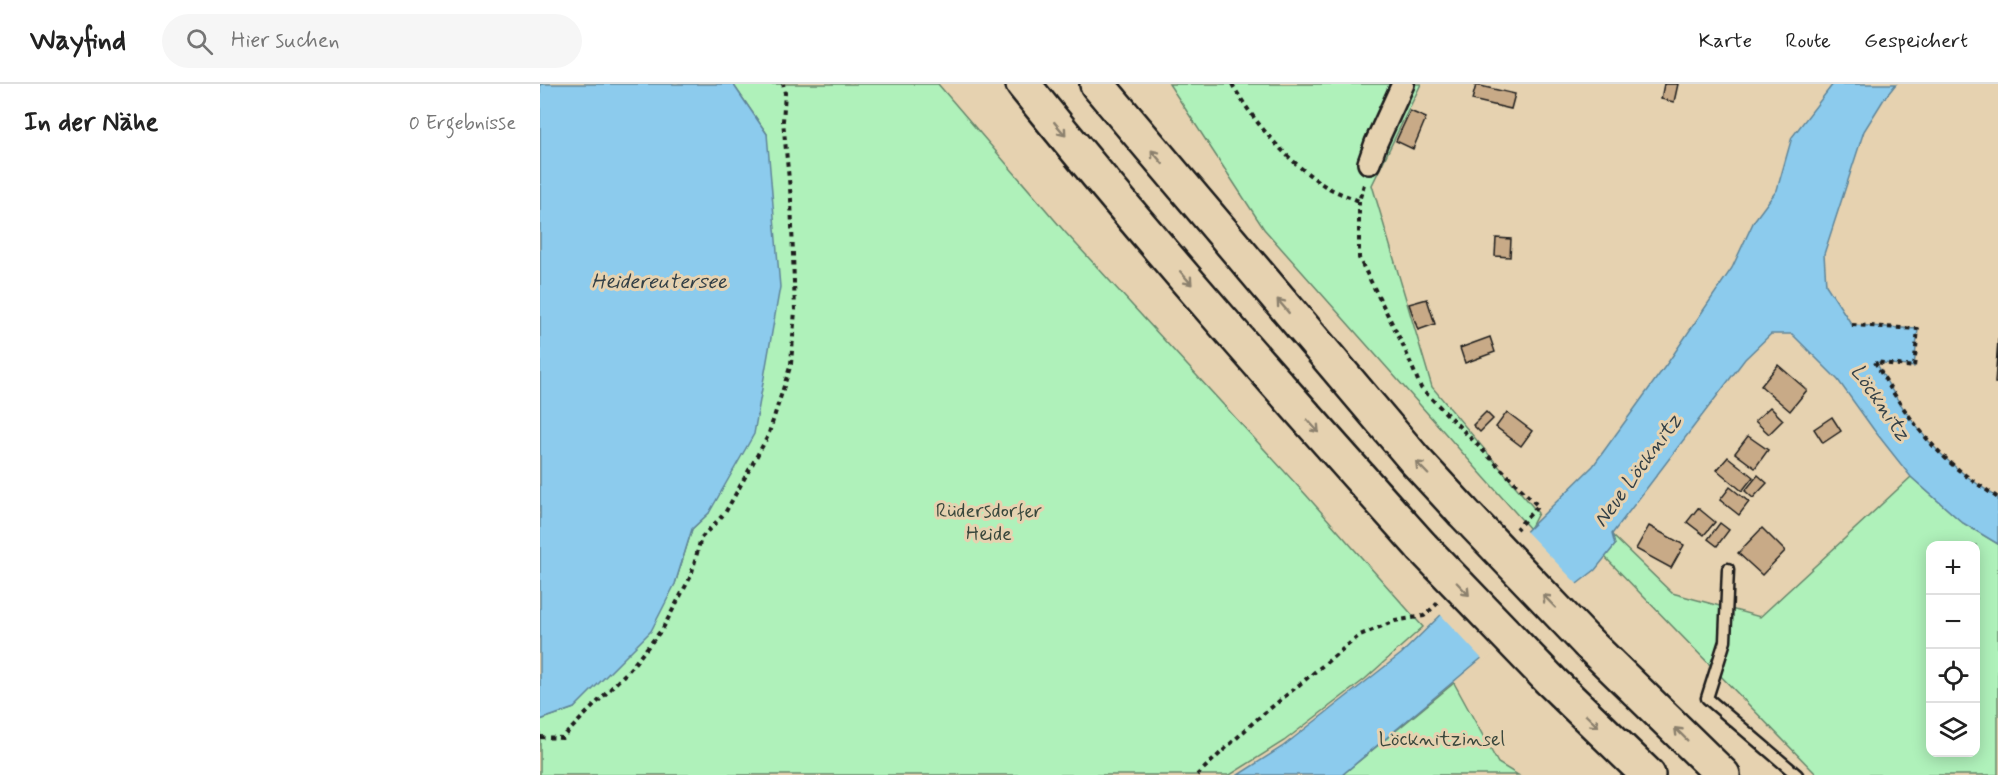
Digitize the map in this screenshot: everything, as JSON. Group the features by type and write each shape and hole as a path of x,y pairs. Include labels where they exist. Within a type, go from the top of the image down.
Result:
{"highway":[{"path":"1023,84 1114,195 1284,393 1422,547 1550,680 1647,775"},
{"path":"1097,84 1415,460 1589,644 1723,775"}],"street":[{"path":"1369,163 1403,84"}],"lane":[{"path":"1728,569 1725,641 1707,698 1797,775"}],"path":[{"path":"540,737 562,738 630,669 663,628 691,576 701,538 725,513 768,436 791,364 795,310 791,199 783,121 785,93 783,84"},
{"path":"1232,84 1246,109 1284,153 1327,187 1359,201"},
{"path":"1369,163 1359,201 1359,258 1403,345 1421,388 1538,506"},
{"path":"1852,325 1918,329 1914,367 1875,362 1896,398 1931,443 1962,473 1998,498"},
{"path":"1197,775 1256,720 1360,635 1395,621 1424,616"}],"green space":[{"name":"Rüdersdorfer Heide","path":"733,84 938,84 1065,232 1307,496 1423,627 1365,679 1284,741 1230,775 540,775 540,720 574,708 675,584 692,529 709,513 767,134"},
{"path":"1169,84 1421,84 1372,185 1432,387 1538,513 1530,529 1264,229"},
{"path":"1911,477 1963,523 1998,544 1998,775 1817,775 1605,557 1615,545 1612,535 1672,593 1760,617"},
{"name":"Löcknitzinsel","path":"1454,683 1498,763 1518,775 1342,775"}],"water":[{"name":"Heidereutersee","path":"540,84 733,84 767,134 780,287 754,434 709,513 692,529 675,584 651,631 574,708 540,720"},
{"path":"1833,84 1896,84 1864,131 1824,254 1826,285 1852,325 1918,329 1914,367 1876,362 1893,393 1925,437 1950,463 1998,498 1998,544 1963,523 1911,477 1838,380 1792,334 1771,334 1745,359 1612,534 1615,545 1595,570 1490,651 1342,775 1238,775 1282,747 1401,654 1593,466 1669,361 1732,268 1754,221 1777,190 1792,137"}],"pier":[{"path":"1524,529 1579,586 1484,661 1438,612"}],"building":[{"path":"1664,84 1678,84 1674,102 1661,99"},
{"path":"1476,85 1515,94 1511,109 1472,100"},
{"path":"1410,111 1426,118 1413,149 1396,141"},
{"path":"1496,238 1511,239 1510,257 1495,256"},
{"path":"1427,299 1435,324 1418,330 1409,304"},
{"path":"1490,337 1495,352 1465,363 1460,348"},
{"path":"1998,339 1998,383 1995,383"},
{"path":"1778,365 1807,390 1790,411 1761,386"},
{"path":"1770,407 1783,420 1769,434 1755,421"},
{"path":"1486,412 1493,419 1480,432 1473,425"},
{"path":"1507,412 1532,431 1521,446 1496,427"},
{"path":"1832,417 1841,431 1823,443 1814,429"},
{"path":"1748,436 1768,450 1755,468 1735,453"},
{"path":"1728,457 1753,477 1742,491 1717,470"},
{"path":"1758,475 1767,483 1753,498 1745,491"},
{"path":"1730,487 1749,502 1739,515 1720,500"},
{"path":"1698,508 1715,522 1704,535 1687,522"},
{"path":"1720,523 1729,530 1717,546 1708,539"},
{"path":"1649,526 1684,545 1671,568 1636,549"},
{"path":"1762,528 1785,551 1762,575 1738,553"}],"water label":[{"name":"Löcknitz","path":"1881,402"},
{"name":"Neue Löcknitz","path":"1637,470"}]}
